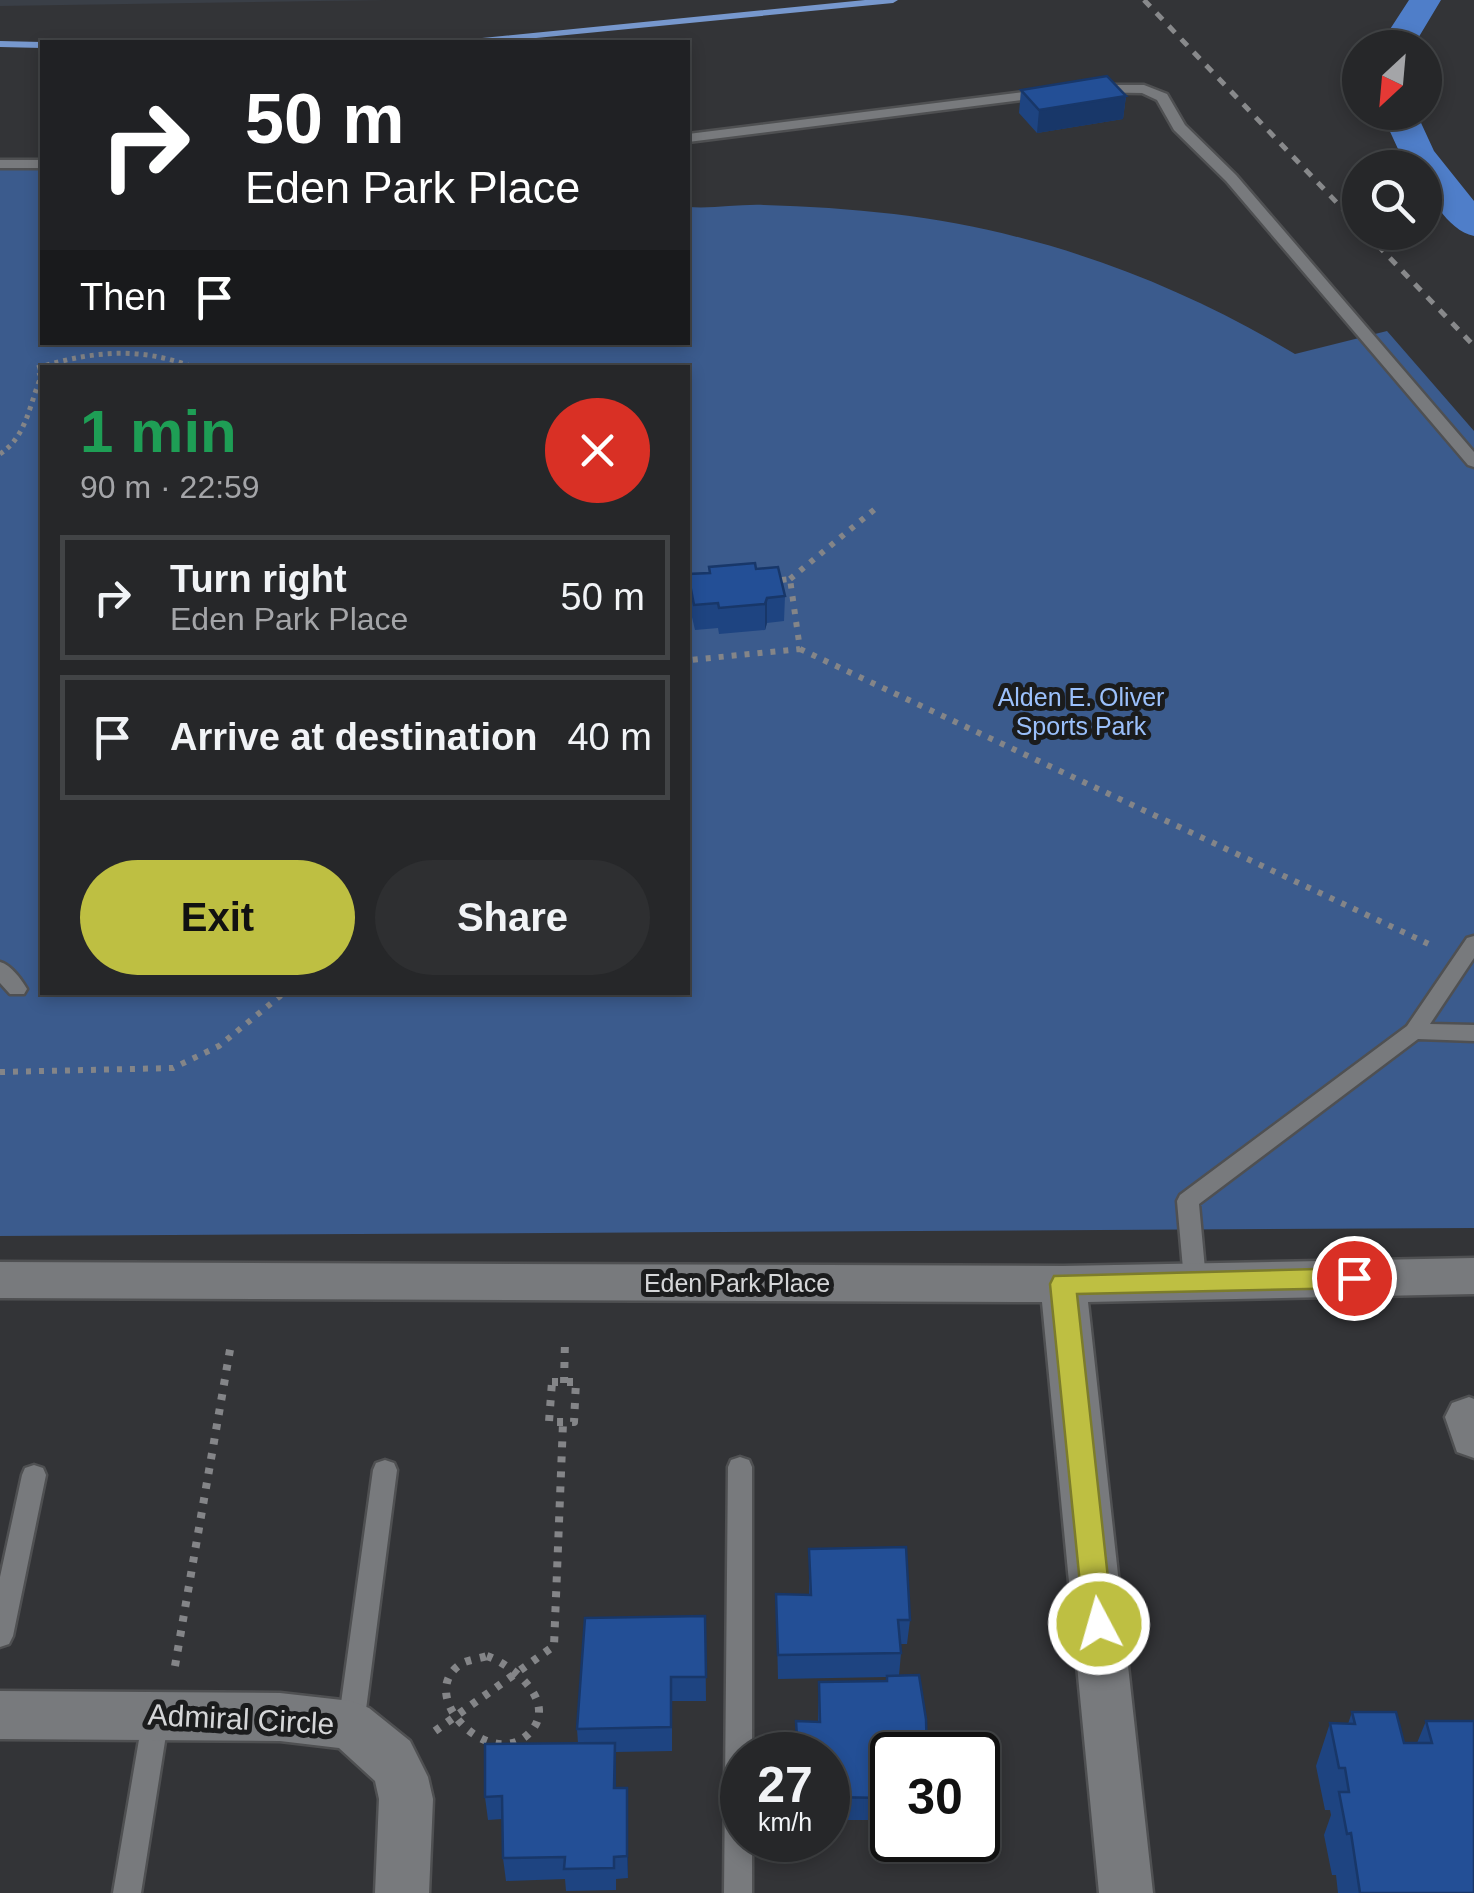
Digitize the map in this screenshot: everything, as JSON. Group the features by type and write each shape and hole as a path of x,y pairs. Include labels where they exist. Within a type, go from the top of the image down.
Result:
{"street":[{"name":"Eden Park Place","path":"0,1280 1063,1284 1474,1276"},
{"path":"1063,1284 1126,1893"},
{"name":"Admiral Circle","path":"0,1715 318,1718 351,1725 391,1758 401,1776 406,1799 402,1893"}],"lane":[{"path":"1080,90 1118,86 1144,89 1162,97 1178,127 1231,178 1474,462"},
{"path":"690,138 1062,91"},
{"path":"0,164 40,164"},
{"path":"1195,1280 1188,1201 1414,1032 1468,952"},
{"path":"0,969 16,989"},
{"path":"1414,1032 1474,1033"},
{"path":"738,1893 740,1466"},
{"path":"351,1725 384,1470"},
{"path":"0,1636 34,1476"},
{"path":"127,1893 157,1714"}],"path":[{"path":"47,365 90,353 136,351 185,365"},
{"path":"0,454 15,444 29,421 30,401 40,379"},
{"path":"756,582 790,580 876,509"},
{"path":"790,580 800,649"},
{"path":"690,661 800,649 1468,952"},
{"path":"0,1072 173,1068 219,1046 281,995"},
{"path":"564,1382 565,1341"},
{"path":"175,1666 231,1344"},
{"path":"552,1382 576,1382 574,1422 563,1422 549,1422 552,1382"},
{"path":"435,1731 554,1646 563,1422"},
{"path":"487,1656 520,1670 536,1702 534,1726 522,1740 500,1744 485,1740 454,1717 445,1693 456,1665 487,1656"}],"shaded area":[{"path":"0,0 387,0 0,6"}],"green space":[{"name":"Alden E. Oliver Sports Park","path":"0,168 40,168 40,345 690,345 690,207 754,205 894,214 1051,246 1201,303 1295,354 1387,331 1474,431 1474,1228 0,1236"}],"building":[{"path":"1107,76 1126,96 1039,110 1021,90"},
{"path":"755,563 756,569 778,567 785,596 767,598 765,604 719,608 718,603 694,605 690,574 710,573 709,567"},
{"path":"906,1547 910,1620 898,1620 901,1653 778,1655 776,1594 811,1595 809,1549"},
{"path":"705,1616 706,1677 671,1677 671,1727 577,1729 585,1618"},
{"path":"919,1675 926,1732 870,1732 870,1798 850,1797 850,1732 797,1732 796,1721 820,1722 819,1682 887,1681 887,1676"},
{"path":"1352,1712 1396,1712 1404,1743 1432,1743 1426,1721 1474,1721 1474,1893 1360,1893 1351,1833 1347,1834 1339,1792 1349,1792 1345,1768 1339,1768 1330,1723 1355,1724"},
{"path":"615,1743 614,1788 627,1788 627,1856 614,1857 614,1868 564,1869 565,1857 503,1858 502,1796 485,1797 485,1744"}],"waterway":[{"path":"492,40 893,0"},
{"path":"1406,30 1425,0"},
{"path":"0,44 40,45"},
{"path":"1406,130 1417,154 1474,225"}],"railway":[{"path":"1144,0 1342,208"},
{"path":"1382,250 1474,346"}],"route":[{"path":"1099,1624 1063,1284 1354,1278"}]}
